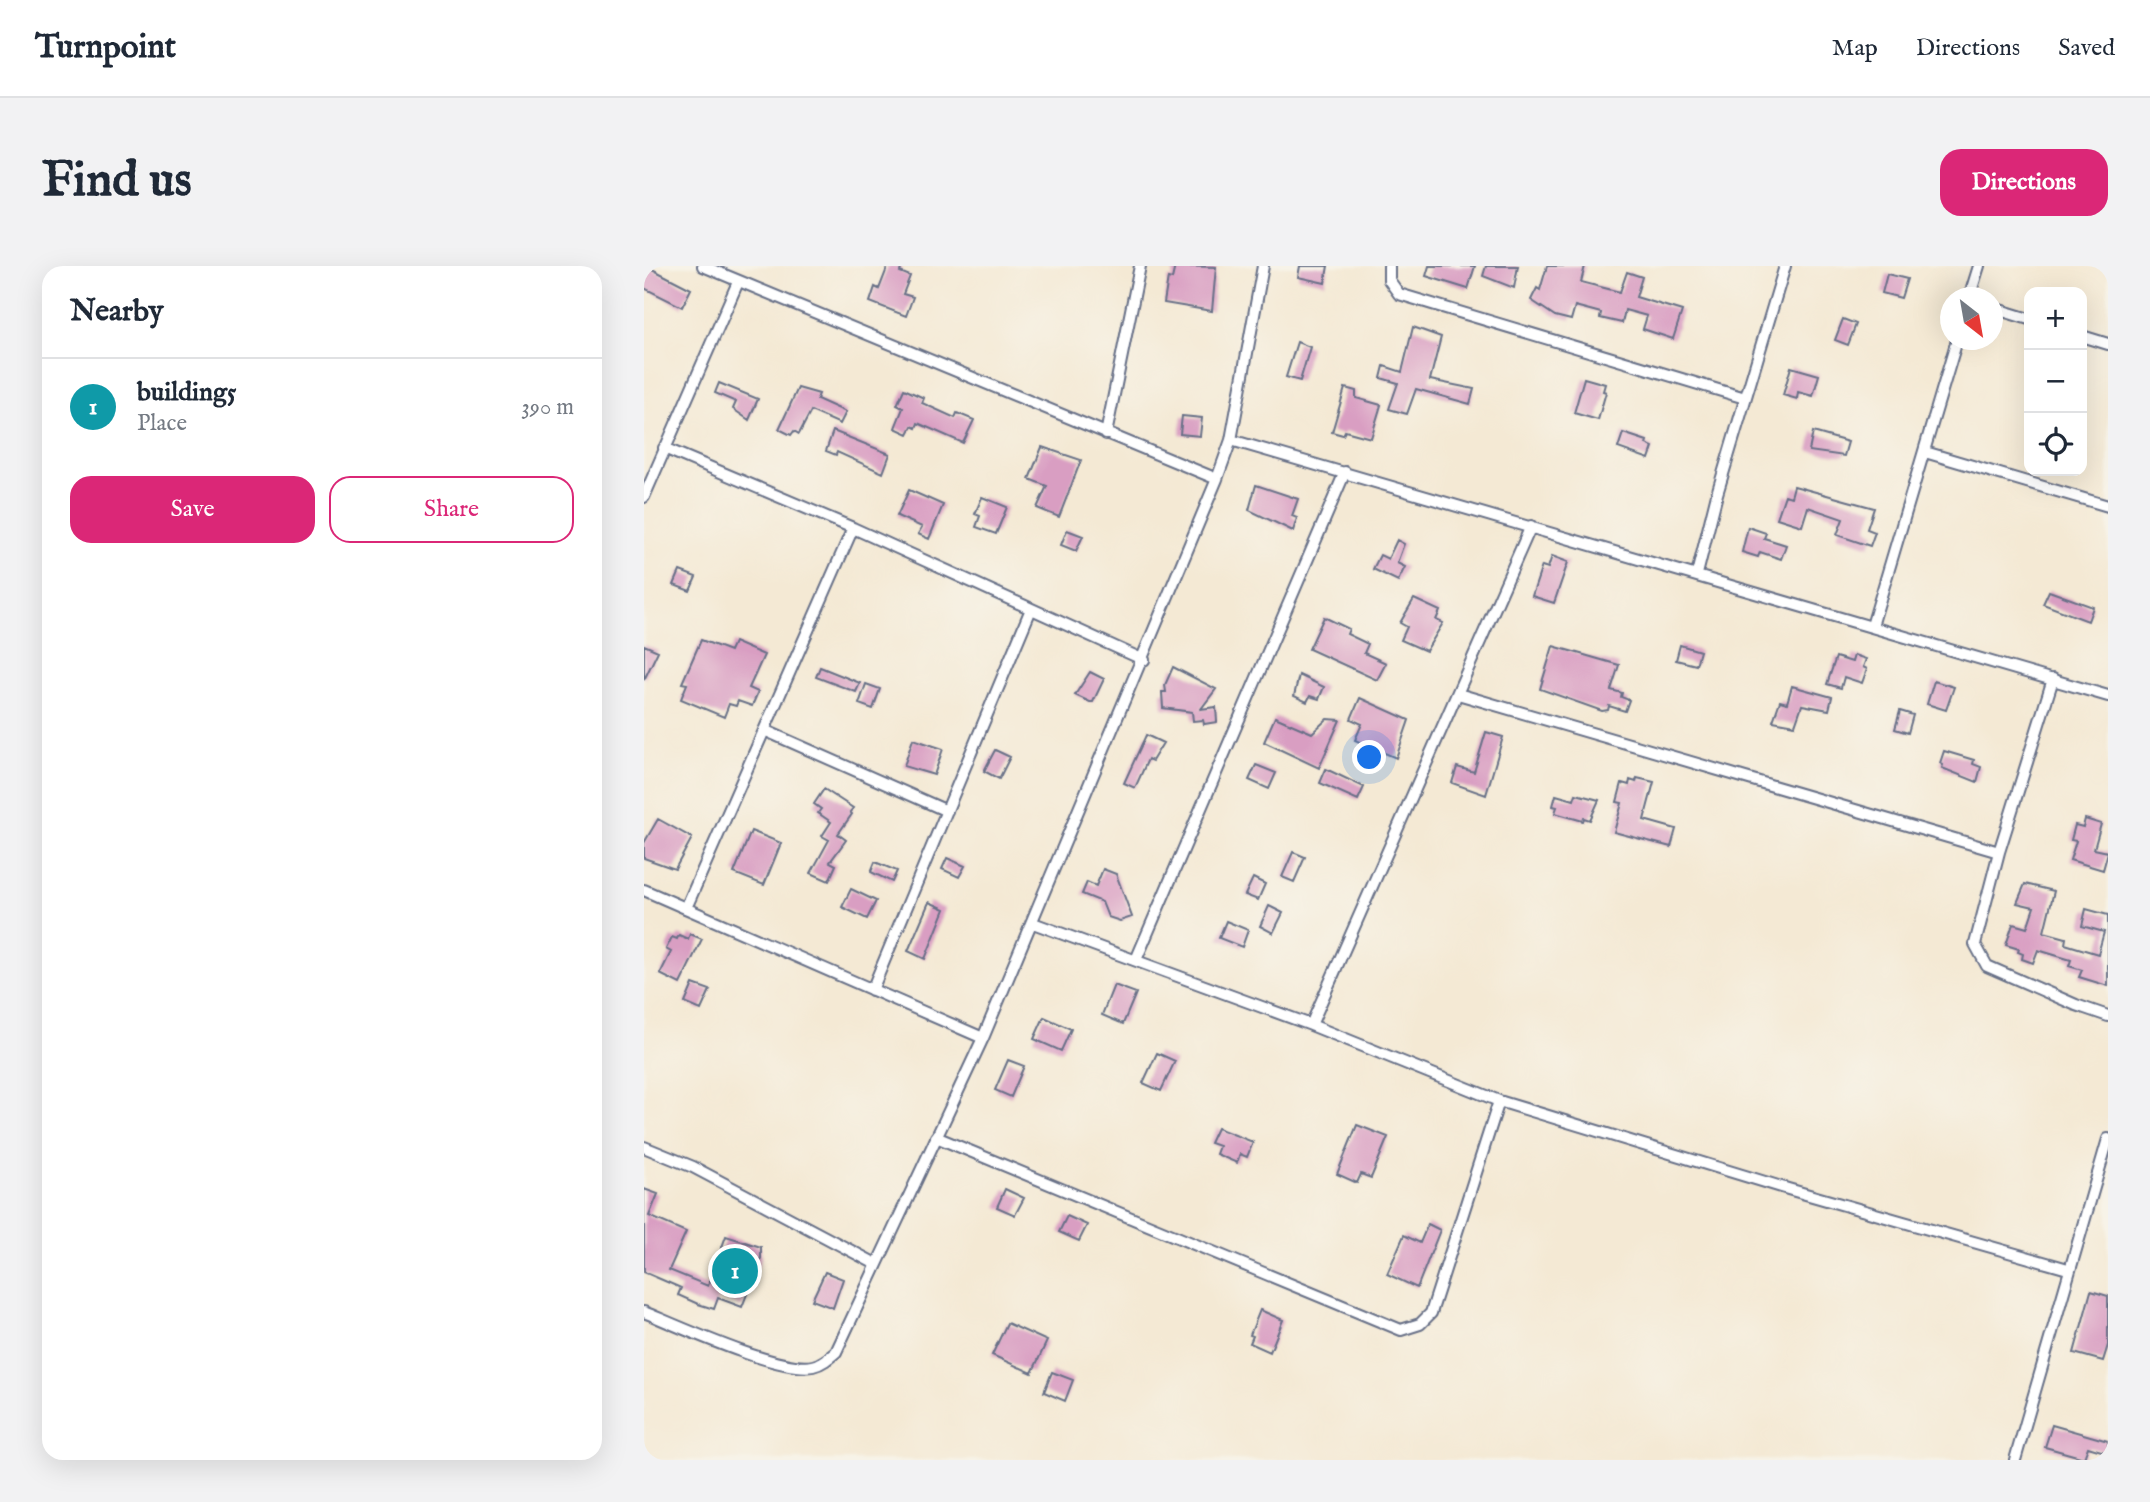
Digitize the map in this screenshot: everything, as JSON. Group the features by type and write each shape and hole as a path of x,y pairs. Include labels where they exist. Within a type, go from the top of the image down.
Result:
{"street":[{"path":"703,266 1217,480"},
{"path":"1105,434 1140,266"},
{"path":"644,1312 719,1344 789,1364 811,1366 836,1352 983,1038 1144,660 1217,480 1231,440 1263,266"},
{"path":"1389,266 1389,280 1399,294 1745,398"},
{"path":"1697,574 1745,398 1785,266"},
{"path":"1972,287 1979,266"},
{"path":"644,498 738,282"},
{"path":"2003,311 2024,317"},
{"path":"2087,338 2108,344"},
{"path":"1872,626 1954,350"},
{"path":"1231,440 2108,696"},
{"path":"664,448 853,528 1144,660"},
{"path":"1926,452 2108,506"},
{"path":"1136,960 1345,472"},
{"path":"1311,1026 1531,526"},
{"path":"686,908 853,528"},
{"path":"872,990 1031,609"},
{"path":"2053,679 1999,852 1975,944 1987,966 2034,988 2108,1016"},
{"path":"1458,694 1999,852"},
{"path":"764,730 947,811"},
{"path":"644,890 983,1038"},
{"path":"1033,923 1311,1026 1499,1101 1788,1189 2068,1269"},
{"path":"936,1137 1401,1330 1420,1324 1431,1312 1499,1101"},
{"path":"2015,1460 2068,1269 2108,1139"},
{"path":"644,1147 693,1167 876,1264"}],"building":[{"path":"888,266 902,266 900,272 910,276 903,294 913,297 906,316 870,302 875,287 879,289"},
{"path":"1175,266 1216,267 1212,311 1164,303 1168,278 1172,279"},
{"path":"1300,266 1328,266 1325,283 1298,277"},
{"path":"1429,266 1475,266 1468,289 1426,276"},
{"path":"1486,266 1518,266 1514,288 1483,276"},
{"path":"1547,266 1585,266 1581,282 1620,292 1627,272 1642,277 1636,297 1682,311 1673,339 1643,329 1647,316 1625,310 1622,323 1600,318 1601,313 1575,306 1571,320 1555,316 1531,300 1537,288 1540,290"},
{"path":"650,268 691,289 682,307 644,288 644,279"},
{"path":"1887,274 1907,279 1901,298 1882,293"},
{"path":"1843,319 1856,324 1848,345 1835,340"},
{"path":"1413,327 1441,337 1430,380 1474,389 1470,404 1416,389 1407,414 1389,409 1398,383 1381,378 1384,366 1402,372"},
{"path":"1297,342 1310,347 1300,381 1286,377"},
{"path":"1791,367 1819,375 1813,396 1798,392 1797,399 1783,395"},
{"path":"1584,378 1605,384 1603,391 1606,392 1598,420 1574,413"},
{"path":"719,383 758,399 749,420 733,409 736,402 715,393"},
{"path":"798,388 819,394 817,399 846,412 840,424 811,411 799,434 794,431 791,435 779,429"},
{"path":"1345,388 1356,391 1356,398 1381,405 1371,438 1345,431 1343,435 1332,432"},
{"path":"904,389 924,398 922,403 955,418 957,413 974,420 963,443 918,423 916,428 912,426 908,434 895,428 903,408 897,405"},
{"path":"1182,416 1202,418 1200,436 1180,434"},
{"path":"833,431 890,454 883,473 837,452 836,455 826,451"},
{"path":"1813,432 1848,442 1844,456 1809,451"},
{"path":"1623,433 1647,441 1646,444 1653,447 1649,459 1618,448"},
{"path":"1042,447 1081,460 1059,517 1037,508 1047,486 1029,479"},
{"path":"1256,485 1298,499 1292,516 1297,518 1293,531 1249,510"},
{"path":"1794,486 1874,508 1867,529 1875,532 1870,546 1837,535 1843,519 1808,507 1802,526 1777,518 1785,495 1791,497"},
{"path":"909,490 943,505 929,539 918,534 922,527 897,516"},
{"path":"982,497 1007,507 996,534 976,527 980,516 975,514"},
{"path":"1748,527 1766,533 1764,538 1786,545 1781,559 1760,552 1758,557 1742,552"},
{"path":"1067,530 1083,536 1076,551 1061,545"},
{"path":"1397,540 1404,544 1397,563 1405,567 1398,581 1373,569 1380,555 1388,559"},
{"path":"1552,556 1568,562 1554,603 1532,596 1542,566 1548,568"},
{"path":"680,571 696,577 690,591 674,585"},
{"path":"2049,591 2093,607 2088,621 2043,604"},
{"path":"1414,599 1440,611 1436,620 1443,623 1426,651 1401,640 1407,627 1400,623"},
{"path":"1324,617 1349,629 1347,634 1368,644 1364,653 1386,663 1377,680 1309,649"},
{"path":"701,640 730,651 734,642 764,655 749,688 758,692 752,706 738,701 736,706 729,704 724,717 681,699 687,684 682,683"},
{"path":"644,645 658,651 644,680"},
{"path":"1680,645 1700,651 1696,665 1676,660"},
{"path":"1553,646 1619,665 1611,690 1622,693 1621,697 1629,700 1625,711 1609,706 1608,710 1602,711 1540,689"},
{"path":"1854,655 1866,659 1863,667 1867,669 1862,683 1844,677 1841,688 1827,684 1836,657 1852,662"},
{"path":"820,667 860,683 856,692 816,677"},
{"path":"1173,667 1216,689 1201,709 1216,707 1217,722 1204,724 1203,720 1193,721 1192,712 1163,708 1162,692 1166,692 1165,685"},
{"path":"1090,672 1104,679 1093,702 1075,695"},
{"path":"1299,675 1324,687 1319,699 1310,696 1307,702 1294,696"},
{"path":"1934,681 1954,687 1946,710 1927,704"},
{"path":"866,684 880,689 873,709 859,704"},
{"path":"1792,686 1832,697 1829,710 1802,705 1795,725 1773,721 1780,701 1787,703"},
{"path":"1360,698 1409,720 1396,758 1355,740 1362,724 1351,719"},
{"path":"1900,711 1913,715 1908,733 1895,729"},
{"path":"1275,717 1312,733 1327,719 1340,720 1319,768 1264,742"},
{"path":"1486,732 1503,737 1486,795 1452,783 1457,767 1474,772"},
{"path":"1146,735 1163,743 1152,761 1148,759 1135,788 1124,783"},
{"path":"913,739 943,749 934,775 904,766"},
{"path":"995,750 1010,757 999,779 984,771"},
{"path":"1944,751 1974,760 1973,764 1981,767 1977,782 1942,768 1940,763"},
{"path":"1256,765 1276,773 1269,789 1249,780"},
{"path":"1326,769 1364,787 1358,800 1320,783"},
{"path":"1637,778 1654,782 1644,820 1676,829 1671,847 1614,832 1622,803 1617,802 1622,783 1629,785 1630,780 1636,782"},
{"path":"824,789 853,808 850,812 852,814 838,834 846,840 830,862 836,865 829,881 811,873 829,840 822,836 831,822 818,813 821,809 814,804"},
{"path":"1576,794 1599,800 1590,820 1584,818 1583,821 1555,813 1557,807 1553,806 1556,795 1574,800"},
{"path":"658,819 692,838 675,869 644,858 644,843"},
{"path":"2085,819 2101,824 2094,849 2108,852 2103,870 2070,860 2076,841 2071,840 2075,825 2083,827"},
{"path":"751,831 781,843 764,885 734,873"},
{"path":"1293,852 1305,857 1294,882 1282,877"},
{"path":"947,858 965,866 959,877 942,869"},
{"path":"875,862 897,871 892,882 871,872"},
{"path":"1103,869 1116,874 1132,917 1120,921 1108,917 1102,902 1082,894 1087,882 1096,886"},
{"path":"1253,878 1265,884 1258,900 1245,895"},
{"path":"2025,884 2054,891 2044,932 2066,938 2065,944 2098,954 2104,932 2082,926 2086,909 2108,915 2108,986 2079,977 2082,970 2069,966 2071,960 2038,950 2033,963 2022,959 2023,954 2018,952 2019,949 2006,945 2013,924 2027,928 2034,907 2017,903"},
{"path":"851,889 876,901 867,919 842,907"},
{"path":"929,902 945,909 925,959 908,951"},
{"path":"1269,906 1283,913 1273,933 1260,926"},
{"path":"1226,921 1248,930 1242,947 1219,938"},
{"path":"690,934 702,939 680,984 660,974 671,952 666,949 672,937 677,939 679,935 688,939"},
{"path":"693,984 710,990 701,1010 685,1003"},
{"path":"1114,985 1136,993 1123,1024 1102,1015"},
{"path":"1044,1017 1071,1029 1061,1051 1034,1039"},
{"path":"1157,1053 1175,1061 1161,1091 1143,1083"},
{"path":"1008,1060 1024,1066 1011,1097 995,1090"},
{"path":"1357,1125 1388,1137 1371,1178 1361,1174 1357,1183 1337,1174"},
{"path":"1217,1128 1253,1142 1247,1157 1240,1154 1237,1163 1216,1154 1219,1146 1210,1143"},
{"path":"644,1189 658,1194 649,1216 686,1232 669,1270 708,1286 726,1236 761,1247 761,1258 742,1307 718,1298 714,1309 698,1304 678,1295 681,1288 644,1272"},
{"path":"1005,1189 1024,1198 1015,1215 997,1207"},
{"path":"1067,1216 1087,1225 1079,1241 1059,1232"},
{"path":"1428,1224 1440,1230 1417,1288 1387,1274 1404,1235 1420,1243"},
{"path":"825,1272 843,1279 833,1308 812,1300"},
{"path":"2091,1291 2108,1296 2108,1345 2103,1361 2074,1353"},
{"path":"1260,1310 1283,1320 1270,1352 1250,1343 1253,1336 1250,1335"},
{"path":"1007,1323 1047,1341 1032,1373 992,1355"},
{"path":"1052,1372 1073,1380 1065,1401 1044,1392"},
{"path":"2052,1425 2108,1441 2108,1453 2088,1447 2084,1458 2045,1447"}],"place":[{"name":"building5","path":"735,1271"}]}
